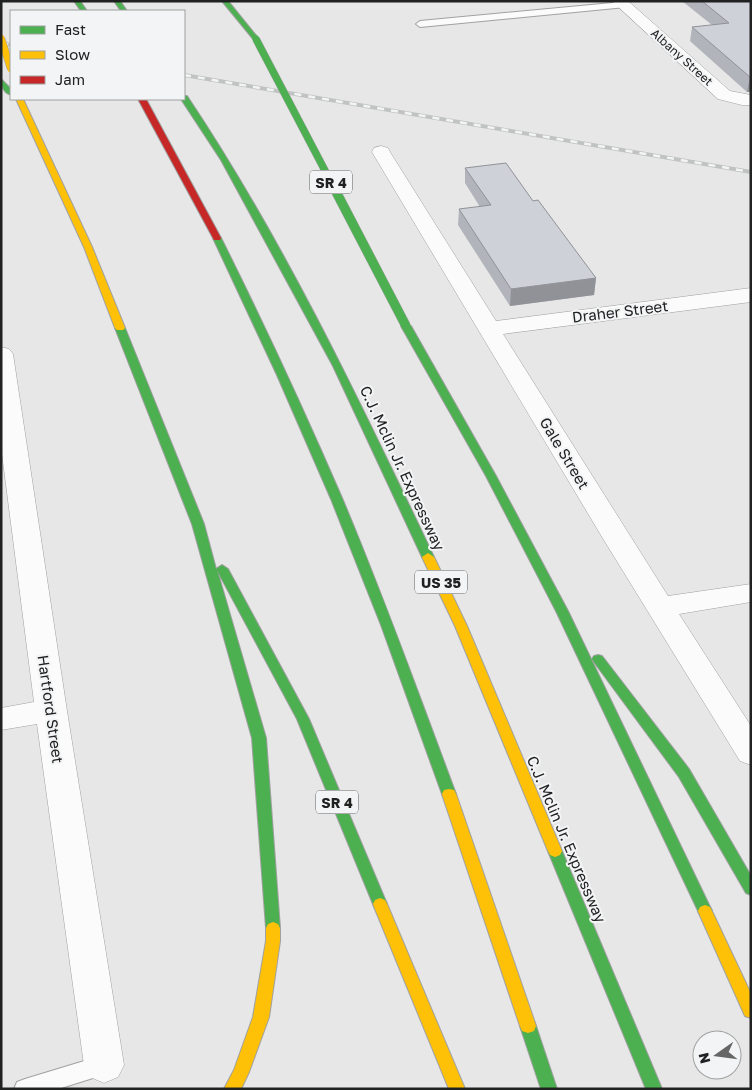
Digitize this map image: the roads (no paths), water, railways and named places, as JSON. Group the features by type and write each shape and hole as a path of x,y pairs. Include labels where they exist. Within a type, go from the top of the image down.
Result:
{"highway":[{"name":"SR 4","path":"225,1 256,39 406,326 491,476 562,611 751,1011"},
{"path":"239,1 256,39"},
{"path":"1,38 10,66"},
{"path":"1,81 10,92"},
{"name":"SR 4","path":"19,100 88,247 198,524 303,719 457,1089"},
{"path":"143,100 184,172 244,290 302,416 368,580 468,845 548,1089"},
{"name":"C.J. Mclin Jr. Expressway","path":"185,100 225,160 271,240 338,366 402,500 461,626 654,1089"},
{"path":"198,524 258,738 272,902 273,941 261,1017 241,1072 232,1089"},
{"path":"562,611 684,773 751,889"}],"street":[{"name":"Albany Street","path":"621,3 724,95 742,100 751,100"},
{"name":"Gale Street","path":"381,152 751,753"},
{"name":"Draher Street","path":"489,329 751,295"},
{"name":"Hartford Street","path":"1,354 4,390 50,711 104,1064"},
{"path":"660,608 751,592"},
{"path":"1,719 50,711"}],"lane":[{"path":"538,1 549,12"},
{"path":"420,24 621,3"},
{"path":"25,1089 104,1064"}],"railway":[{"path":"1,43 10,45"},
{"path":"185,75 751,172"}]}
